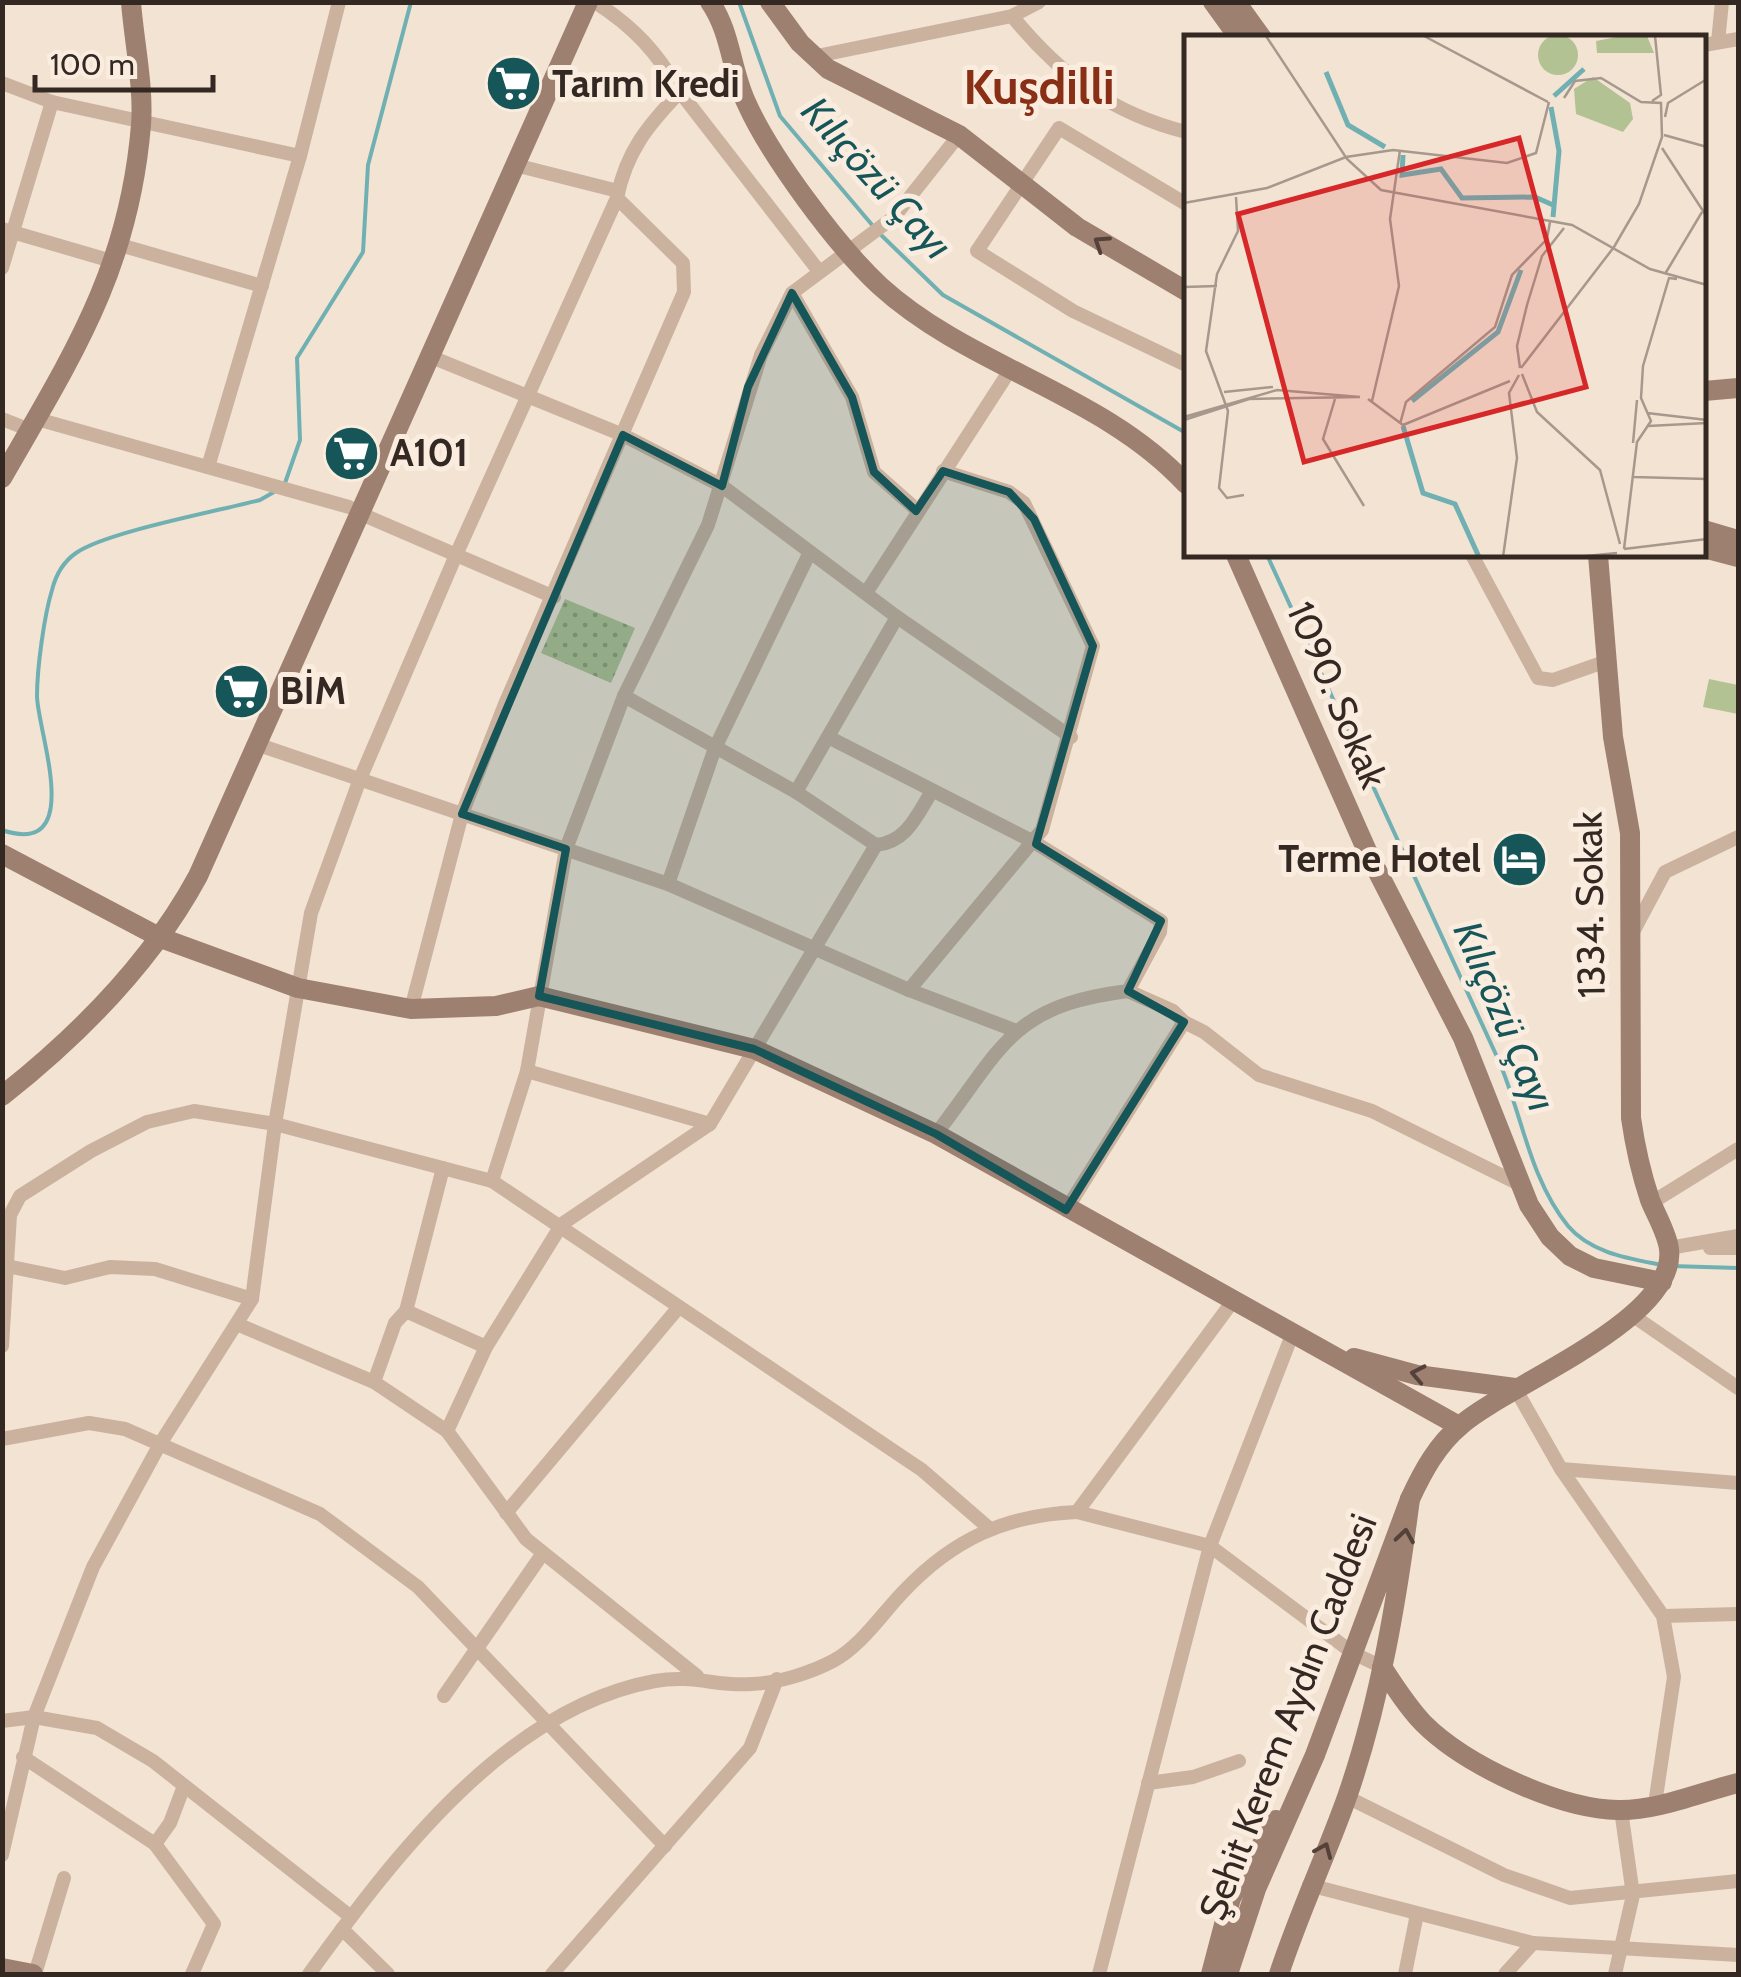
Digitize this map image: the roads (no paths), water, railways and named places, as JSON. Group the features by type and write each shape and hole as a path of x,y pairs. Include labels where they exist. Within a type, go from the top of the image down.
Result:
{"street":[{"path":"2,478 92,318 117,253 141,121 131,2"},
{"path":"208,467 300,156 339,2"},
{"path":"2,1079 50,1038 156,934 229,787 354,510 574,2"},
{"path":"2,1096 67,1038 156,934 198,876 259,745 354,510 430,356 591,2 645,40 664,61 680,92 818,270"},
{"path":"710,2 723,25 738,82 759,128 848,249 898,300 1128,436 1184,482"},
{"path":"770,2 812,57 959,135 1104,245 1184,290"},
{"path":"812,57 1012,16 1039,2"},
{"path":"1213,2 1237,35"},
{"path":"1236,2 1260,35"},
{"path":"1722,2 1711,43 1738,39"},
{"path":"1012,16 1050,62 1098,97 1141,118 1184,131"},
{"path":"2,84 52,102 300,156"},
{"path":"2,1855 34,1717 94,1567 160,1444 252,1299 274,1124 312,913 360,778 456,554 530,396 638,138 680,92"},
{"path":"2,268 9,231 52,102"},
{"path":"1184,203 1059,128 977,252 1073,312 1184,364"},
{"path":"492,1181 527,1071 566,849 624,696 708,526 748,387 792,293 894,217 959,135"},
{"path":"411,1009 462,814 504,704 554,597 687,280 683,263 617,195 515,165"},
{"path":"9,231 262,286"},
{"path":"792,293 852,397 874,472 917,510"},
{"path":"430,356 623,435 722,486 897,616 1072,737"},
{"path":"866,592 1012,367"},
{"path":"1706,391 1738,388"},
{"path":"2,419 208,467 354,510 554,597"},
{"path":"909,990 1034,842 1048,815 1072,737 1094,646 1024,503 1008,492 943,471"},
{"path":"1706,531 1738,540"},
{"path":"1706,549 1738,557"},
{"path":"668,884 715,748 810,552"},
{"name":"1090. Sokak","path":"1237,558 1367,851 1464,1038 1520,1184 1550,1237 1570,1256 1594,1268 1662,1282"},
{"path":"1474,558 1538,678 1553,680 1604,662"},
{"name":"1334. Sokak","path":"1598,558 1604,662 1630,833 1631,1118 1652,1203 1669,1248"},
{"path":"796,792 897,616"},
{"path":"624,696 796,792 876,845 891,844 904,835 932,791"},
{"path":"830,738 1034,842 1161,921 1160,932 1128,991"},
{"path":"259,745 668,884 909,990 1014,1030"},
{"path":"1629,941 1666,872 1738,837"},
{"path":"447,1430 486,1347 562,1224 710,1124 813,945 876,845"},
{"path":"3,855 156,934 298,988 411,1009 496,1006 538,996 754,1049 936,1134 1459,1426"},
{"path":"936,1134 1014,1030 1070,999 1128,991 1173,1011 1259,1075 1372,1111 1520,1184"},
{"path":"1066,1210 1184,1022"},
{"path":"527,1071 710,1124"},
{"path":"2,1346 12,1205 91,1151 147,1122 194,1111 274,1124 492,1181 562,1224 922,1470 990,1529"},
{"path":"1652,1203 1738,1149"},
{"path":"374,1382 395,1323 406,1311 443,1168"},
{"path":"1669,1248 1738,1236"},
{"path":"1410,1499 1425,1467 1459,1426 1514,1388 1556,1368 1632,1315 1662,1282 1669,1248"},
{"path":"1669,1248 1738,1248"},
{"path":"5,1266 65,1278 110,1267 155,1269 252,1299"},
{"path":"1077,1512 1232,1301"},
{"path":"506,1513 679,1306"},
{"path":"406,1311 486,1347"},
{"path":"1632,1315 1738,1388"},
{"path":"239,1325 374,1382 447,1430 506,1513 544,1553 697,1676"},
{"path":"1099,1974 1210,1546 1292,1335"},
{"path":"1323,1350 1417,1375 1514,1388"},
{"path":"1514,1388 1561,1468 1663,1616 1674,1677 1655,1804"},
{"path":"2,1439 89,1423 125,1428 320,1514 418,1586 665,1846"},
{"path":"1561,1468 1738,1483"},
{"name":"Şehit Kerem Aydın Caddesi","path":"1228,1974 1256,1889 1308,1773 1410,1499"},
{"name":"Şehit Kerem Aydın Caddesi","path":"1279,1974 1309,1885 1346,1797 1382,1667 1410,1499"},
{"path":"310,1974 402,1852 548,1720 625,1686 697,1676 752,1684 836,1660 931,1566 990,1529 1028,1514 1077,1512 1210,1546 1353,1653 1382,1667 1424,1724 1464,1756 1532,1788 1591,1807 1621,1810 1738,1782"},
{"path":"444,1696 544,1553"},
{"path":"1663,1616 1738,1614"},
{"path":"552,1974 750,1748 778,1679"},
{"path":"2,1722 34,1717 96,1728 154,1761 347,1923 388,1974"},
{"path":"23,1758 155,1844 214,1924 192,1974"},
{"path":"1148,1783 1193,1777 1238,1761"},
{"path":"1210,1974 1231,1898 1256,1850 1308,1773"},
{"path":"155,1844 170,1823 184,1786"},
{"path":"1346,1797 1536,1890 1570,1898 1738,1881"},
{"path":"1615,1974 1633,1894 1621,1810"},
{"path":"2,1968 34,1974 64,1878"},
{"path":"1309,1885 1533,1943 1738,1956"},
{"path":"1404,1974 1418,1914"},
{"path":"1505,1974 1533,1943"}],"waterway":[{"path":"285,483 300,440 297,358 363,252 368,165 411,2"},
{"name":"Kılıçözü Çayı","path":"739,2 780,116 873,226"},
{"name":"Kılıçözü Çayı","path":"879,233 943,295 1184,432"},
{"path":"2,830 28,834 43,826 50,809 51,787 37,685 49,601 64,564 76,553 112,537 260,500 274,492"},
{"name":"Kılıçözü Çayı","path":"1268,558 1498,1059 1535,1166 1555,1207 1568,1226 1587,1242 1657,1264"},
{"name":"Kılıçözü Çayı","path":"1671,1266 1738,1268"}],"place":[{"name":"Tarım Kredi","path":"513,84"},
{"name":"A101","path":"351,453"},
{"name":"BİM","path":"241,691"},
{"name":"Terme Hotel","path":"1520,859"}],"district":[{"name":"Kuşdilli","path":"1039,87"}]}
